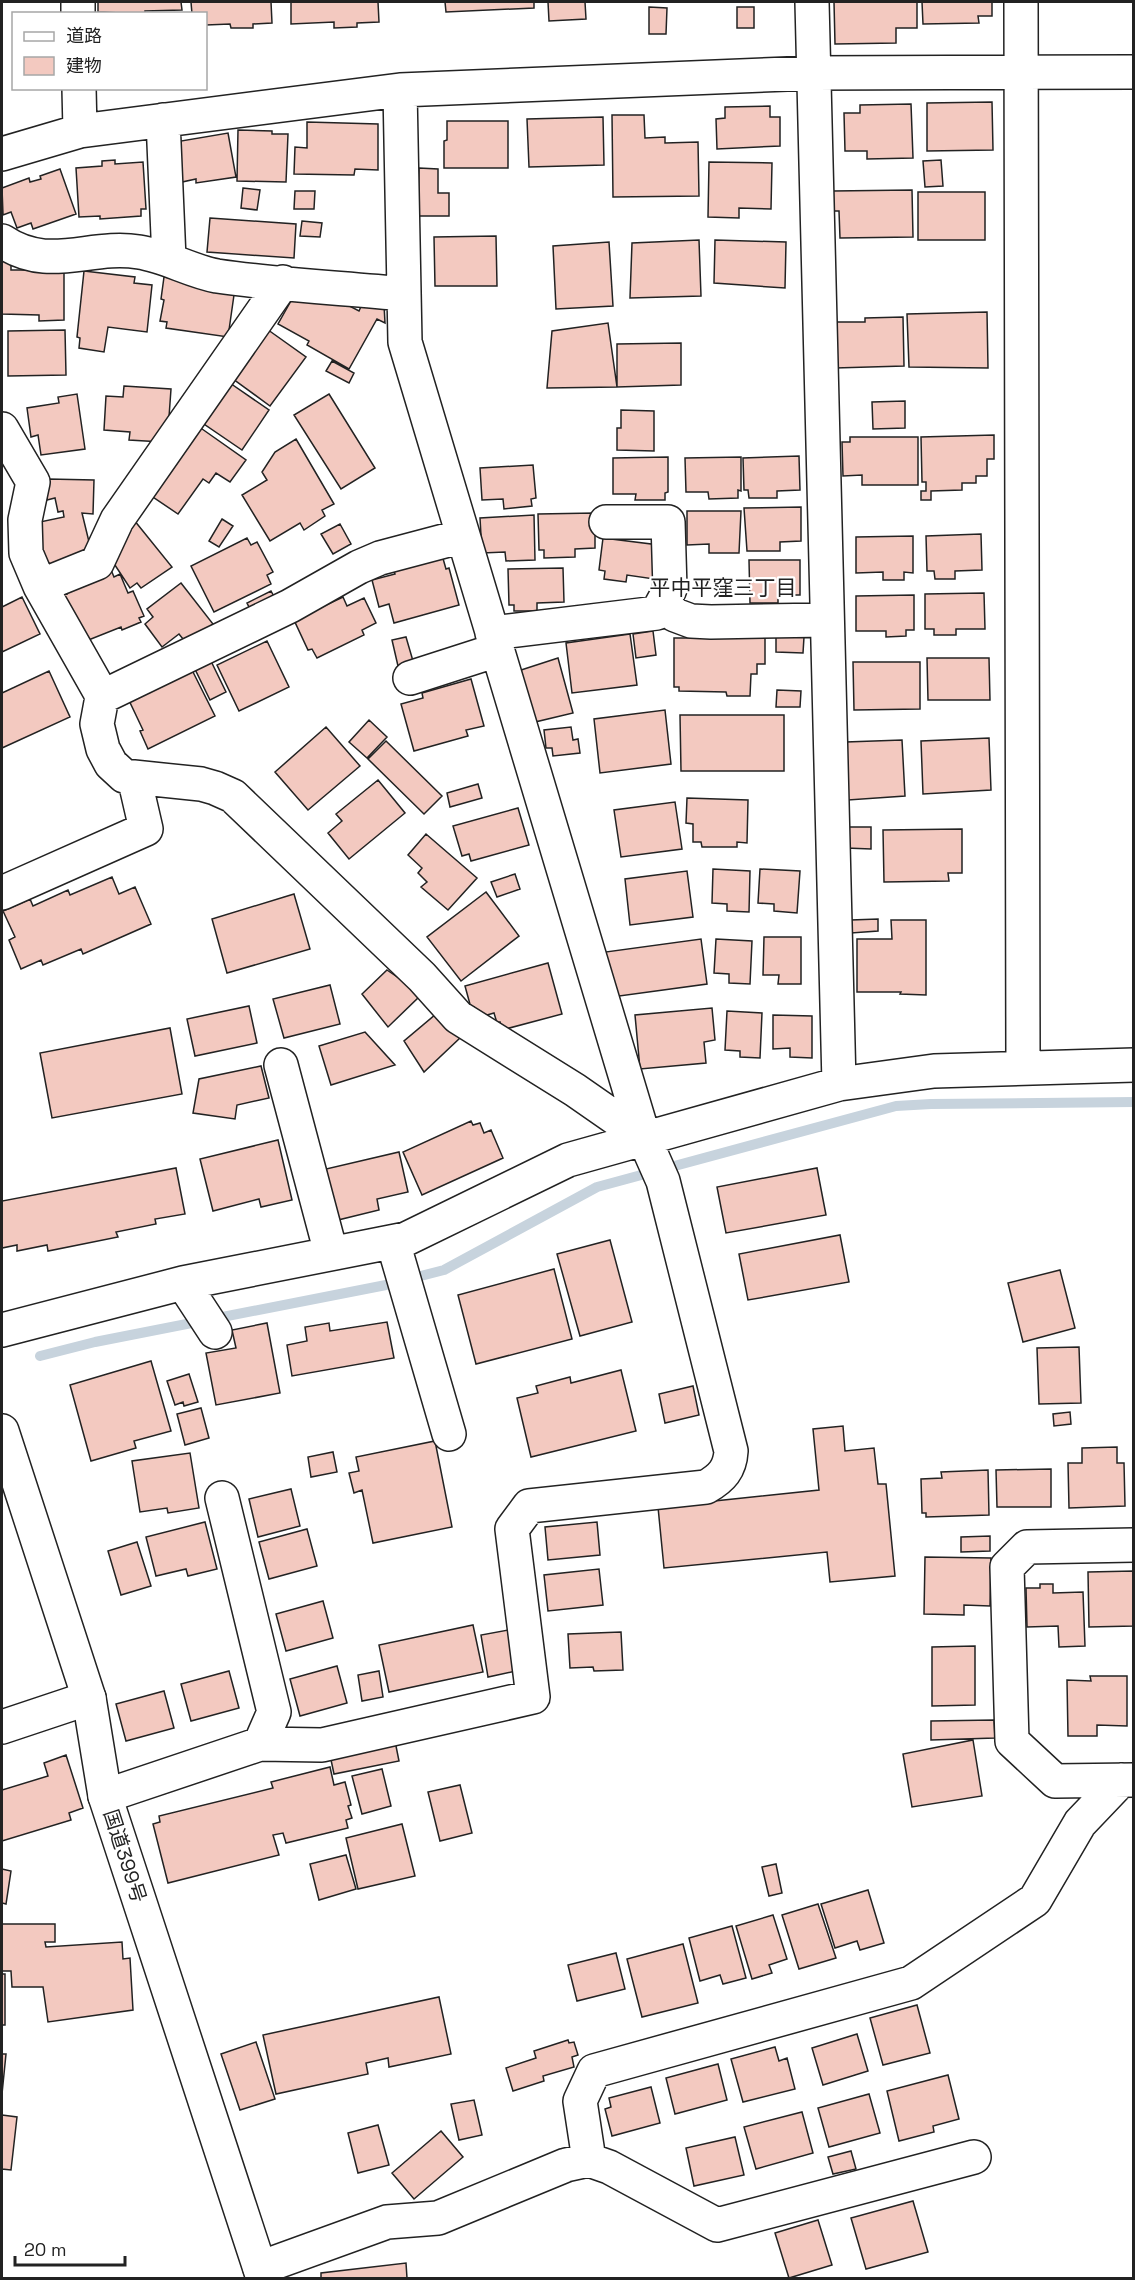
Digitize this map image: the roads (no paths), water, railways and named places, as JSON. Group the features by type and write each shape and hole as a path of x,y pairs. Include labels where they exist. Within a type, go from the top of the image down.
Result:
{"main road":[{"path":"812,2 838,1084"},
{"path":"1021,2 1023,1067"},
{"path":"2,154 80,131 400,90 813,73 1134,72"},
{"path":"79,90 80,131"},
{"path":"105,1796 260,1744 322,1745 533,1697 512,1529 529,1506 706,1488 717,1481 727,1470 731,1451 663,1181 644,1138 405,342 400,90"},
{"path":"163,120 169,259"},
{"path":"2,242 19,252 36,257 57,257 116,250 139,252 169,259 183,267 216,275 404,294"},
{"path":"40,586 97,562 117,520 283,282"},
{"path":"2,429 33,482 25,520 25,543 29,563 102,697 98,724 103,750 111,764 124,776 201,784 233,796 422,977 458,1017 574,1090 644,1138"},
{"path":"410,678 494,641 657,613 664,604 670,589 668,522 606,522"},
{"path":"102,697 290,606 359,567 380,558 463,536"},
{"path":"664,604 675,615 691,621 827,620"},
{"path":"2,893 146,829 134,777"},
{"path":"281,1065 331,1253"},
{"path":"2,1330 183,1283 406,1239 568,1160 838,1084 934,1071 1134,1065"},
{"path":"393,1242 449,1434"},
{"path":"183,1283 215,1332"},
{"name":"国道399号","path":"2,1431 89,1698 105,1796 261,2273"},
{"path":"222,1498 274,1712 260,1744"},
{"path":"1127,1780 1055,1780 1012,1741 1006,1567 1027,1547 1134,1545"},
{"path":"2,1727 89,1698"},
{"path":"589,2160 580,2102 594,2072 911,1983 1035,1900 1080,1823 1127,1780"},
{"path":"261,2273 387,2222 438,2218 566,2165 589,2160 609,2167 717,2225 974,2157"}],"waterway":[{"path":"40,1356 95,1342 386,1285 444,1270 597,1187 896,1106 1134,1102"}],"district":[{"name":"平中平窪三丁目","path":"723,587"}]}
